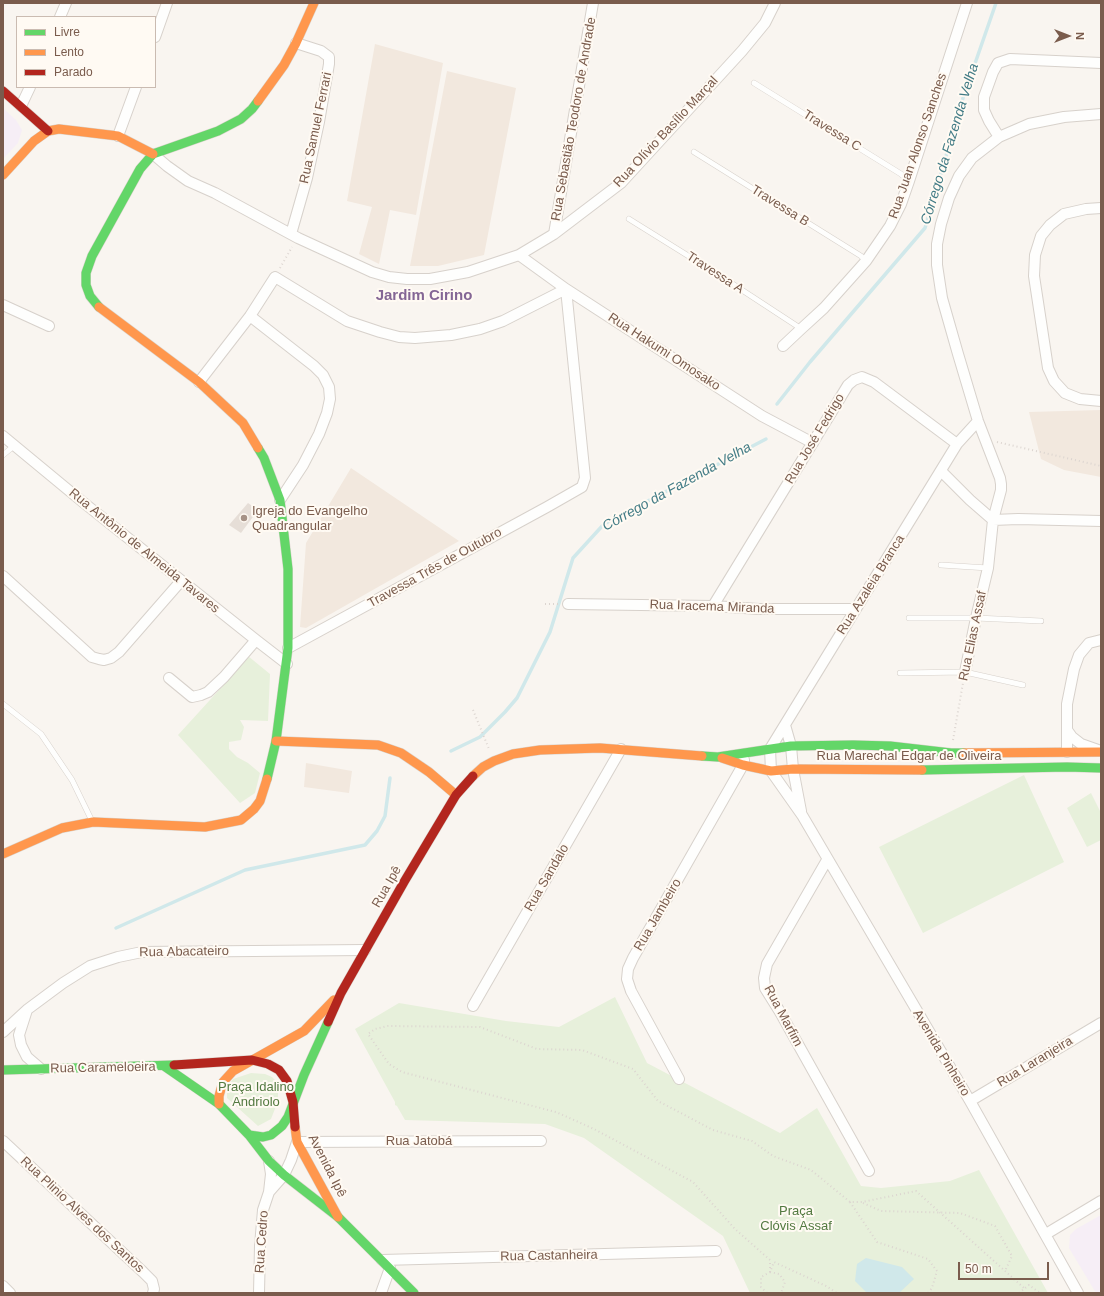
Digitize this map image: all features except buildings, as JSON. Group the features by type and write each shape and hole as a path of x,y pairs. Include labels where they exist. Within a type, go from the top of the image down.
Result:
{"main road":[{"path":"4,852 62,828 93,822 205,826 225,824 241,820 254,809 260,801 268,777 276,742 287,664 288,569 280,500 264,458 243,423 199,382 99,307 90,296 86,285 86,273 92,256 140,170 153,154 218,131 241,119 252,109 284,65 296,43 314,3"},
{"path":"3,91 48,131"},
{"path":"3,175 34,141 48,131 59,128 118,136 153,154"},
{"path":"276,742 378,745 401,753 429,772 456,796"},
{"name":"Rua Marechal Edgar de Oliveira","path":"718,757 791,746 890,746 951,753 1101,751"},
{"name":"Rua Marechal Edgar de Oliveira","path":"456,796 470,779 483,767 513,754 540,750 600,748 718,757 743,765 771,771 792,769 950,770 1067,767 1101,768"},
{"name":"Rua Ipê","path":"293,1102 342,993 404,882 456,796"},
{"name":"Rua Ipê","path":"252,1060 304,1031 342,993"},
{"path":"252,1060 268,1064 279,1070 287,1081 293,1102 288,1117 282,1126 271,1135 262,1137 249,1135 219,1104 219,1096 223,1082 233,1071 252,1060"},
{"name":"Rua Carameloeira","path":"3,1070 164,1066 252,1060"},
{"name":"Rua Carameloeira","path":"164,1066 219,1104"},
{"name":"Avenida Ipê","path":"293,1102 298,1142 338,1217"},
{"name":"Avenida Ipê","path":"249,1135 269,1161 284,1175 338,1217 414,1293"}],"street":[{"path":"60,16 66,3"},
{"path":"156,34 167,3"},
{"name":"Rua Sebastião Teodoro de Andrade","path":"554,234 593,3"},
{"name":"Rua Olívio Basílio Marçal","path":"153,154 188,181 215,193 294,236 372,272 407,280 430,279 468,272 519,255 554,234 621,183 766,23 774,3"},
{"name":"Rua Juan Alonso Sanches","path":"783,346 824,308 866,261 890,226 909,181 967,3"},
{"name":"Rua Samuel Ferrari","path":"294,236 319,122 329,64 329,57 321,51 296,43"},
{"path":"999,137 984,110 984,97 998,63 1010,59 1101,63"},
{"path":"21,106 30,88"},
{"path":"118,136 136,88"},
{"name":"Rua Elias Assaf","path":"965,672 988,568 993,520 1001,490 1001,484 978,421 942,298 937,265 937,244 940,224 949,198 959,176 972,158 999,137 1029,124 1064,117 1101,114"},
{"path":"1101,208 1086,209 1064,214 1050,225 1041,236 1035,255 1034,276 1048,368 1054,381 1065,393 1080,399 1101,401"},
{"name":"Rua Hakumi Omosako","path":"519,255 566,289 762,416 813,442"},
{"path":"199,382 250,316 275,277 347,321 380,332 415,338 451,335 480,329 503,321 566,289"},
{"name":"Travessa Três de Outubro","path":"288,648 582,487 585,478 566,289"},
{"path":"3,305 49,326"},
{"path":"250,316 314,366 323,375 329,387 330,399 327,413 319,434 303,465 280,500"},
{"name":"Rua José Fedrigo","path":"713,606 848,385 854,380 862,377 874,382 957,444"},
{"name":"Rua Azaleia Branca","path":"770,749 957,444 978,421"},
{"name":"Rua Antônio de Almeida Tavares","path":"3,436 181,581 287,664"},
{"path":"941,471 970,500 993,520 1018,519 1101,521"},
{"path":"3,576 92,657 104,660 111,658 119,652 181,581"},
{"name":"Rua Iracema Miranda","path":"568,604 713,606 759,609 856,609"},
{"path":"169,678 192,697 208,692 256,640"},
{"path":"1067,752 1067,704 1074,669 1079,655 1089,643 1101,640"},
{"path":"785,725 791,746"},
{"path":"1067,730 1072,737 1081,744 1101,751"},
{"name":"Avenida Pinheiro","path":"791,746 792,769 802,815"},
{"name":"Rua Sandalo","path":"473,1006 620,749"},
{"path":"770,749 771,771"},
{"name":"Rua Jambeiro","path":"679,1079 631,990 627,979 628,970 633,958 743,765 745,753"},
{"name":"Avenida Pinheiro","path":"771,771 802,815 827,860 970,1100 1078,1293"},
{"name":"Rua Marfim","path":"827,860 768,964 764,978 765,988 869,1170"},
{"name":"Rua Abacateiro","path":"3,1032 28,1009 63,983 90,966 118,957 142,952 365,950"},
{"name":"Rua Carameloeira","path":"28,1009 19,1035 21,1045 27,1057 41,1070"},
{"name":"Rua Laranjeira","path":"970,1100 1101,1023"},
{"name":"Rua Plinio Alves dos Santos","path":"3,1140 152,1281 154,1289 153,1293"},
{"name":"Rua Jatobá","path":"298,1142 541,1141"},
{"name":"Rua Cedro","path":"269,1192 284,1175 298,1142"},
{"name":"Rua Cedro","path":"259,1293 260,1246 263,1210 269,1192 271,1174 269,1161"},
{"path":"1046,1234 1101,1200"},
{"name":"Rua Castanheira","path":"382,1260 716,1252"},
{"path":"381,1293 390,1268"},
{"path":"3,1286 10,1293"}],"lane":[{"name":"Travessa C","path":"754,83 894,170 909,181"},
{"name":"Travessa B","path":"694,152 861,256 866,261"},
{"name":"Travessa A","path":"629,219 719,275 797,326 800,330"},
{"path":"3,455 15,445"},
{"path":"941,565 988,568"},
{"path":"909,618 976,618 1041,621"},
{"path":"900,673 965,672 1023,685"},
{"path":"3,704 41,734 72,780 93,822"}],"path":[{"path":"275,277 294,236"},
{"path":"984,439 1101,466"},
{"name":"Rua Elias Assaf","path":"951,753 965,672"},
{"path":"472,710 487,745"},
{"path":"770,1272 770,1260 735,1229 693,1182 594,1129 556,1112 402,1072 389,1064 368,1034 375,1029 388,1026 480,1027 537,1049 582,1050 633,1069 658,1101 713,1130 752,1141 773,1156 811,1170 850,1202 877,1242 928,1259 937,1271 932,1288 928,1293"},
{"path":"850,1202 862,1202 916,1191 1024,1288"},
{"path":"862,1202 880,1211 960,1213 995,1226 1012,1256 1005,1271"},
{"path":"767,1293 761,1287 761,1277 770,1272 774,1262 826,1286 837,1293"},
{"path":"770,1272 779,1274 785,1282 782,1293"},
{"path":"1019,1293 1029,1285 1040,1293"}],"shaded area":[{"path":"375,44 443,63 416,215 390,210 379,264 359,254 372,207 347,201"},
{"path":"447,71 516,88 484,255 438,266 410,266"},
{"path":"3,108 16,120 22,130 18,143 3,159"},
{"path":"1101,410 1101,477 1064,470 1041,459 1029,412"},
{"path":"351,468 459,541 306,628 300,627 306,543"},
{"path":"306,763 352,771 349,793 304,787"},
{"path":"1101,1215 1101,1293 1096,1293 1069,1248 1070,1235 1076,1229"}],"green space":[{"path":"248,656 270,674 268,721 240,720 244,727 241,740 229,742 229,749 237,757 248,763 260,773 255,793 240,803 178,735"},
{"path":"1024,775 1064,862 923,933 879,847"},
{"path":"1091,793 1101,813 1101,840 1087,847 1067,808"},
{"name":"Praça Clóvis Assaf","path":"615,997 647,1063 780,1133 817,1108 861,1186 881,1188 950,1181 979,1170 1048,1293 750,1293 723,1236 584,1138 545,1124 405,1120 395,1105 395,1102 355,1029 399,1003 506,1021 559,1027"},
{"name":"Praça Idalino Andriolo","path":"251,1073 265,1074 272,1077 277,1082 278,1101 271,1119 258,1126 227,1098 227,1088 233,1079"}],"water":[{"path":"866,1258 902,1267 914,1279 899,1293 867,1293 855,1281 857,1264"}],"waterway":[{"name":"Córrego da Fazenda Velha","path":"777,404 810,362 925,228 963,98 996,3"},
{"name":"Córrego da Fazenda Velha","path":"451,751 480,737 517,698 550,632 573,558 604,524 766,439"},
{"name":"Córrego da Fazenda Velha","path":"116,928 245,870 365,845 377,831 385,816 390,778"}],"traffic: fast":[{"path":"99,307 90,296 86,285 86,273 92,256 140,169 153,154 218,131 241,119 258,101"},
{"path":"258,448 264,458 280,500 288,569 288,648 276,741 267,779"},
{"path":"702,756 718,757 791,746 853,745 890,746 951,753 964,753"},
{"path":"922,770 1067,767 1101,768"},
{"path":"249,1135 263,1137 271,1135 282,1126 288,1117 304,1075 328,1022"},
{"path":"3,1070 174,1065"},
{"path":"164,1066 219,1104 249,1135 269,1161 284,1175 338,1217 414,1293"}],"traffic: slow":[{"path":"258,101 284,65 296,43 314,3"},
{"path":"3,175 34,141 48,131 59,129 118,136 153,154"},
{"path":"99,307 199,382 243,423 258,448"},
{"path":"276,741 378,745 401,753 429,772 456,795"},
{"path":"473,776 483,767 494,761 513,754 540,750 600,748 702,756"},
{"path":"964,753 1101,752"},
{"path":"722,758 743,765 771,771 793,769 922,770"},
{"path":"3,854 62,828 93,822 205,827 241,820 254,809 260,801 267,779"},
{"path":"219,1104 219,1096 223,1082 233,1071 304,1031 334,1000"},
{"path":"295,1127 297,1142 338,1217"}],"traffic: jam":[{"path":"3,91 48,131"},
{"path":"328,1022 341,993 404,882 456,795 473,776"},
{"path":"174,1065 252,1060 268,1064 279,1070 287,1081 293,1102 295,1127"}],"place":[{"name":"Igreja do Evangelho Quadrangular","path":"244,518"}],"district":[{"name":"Jardim Cirino","path":"424,296"}]}
